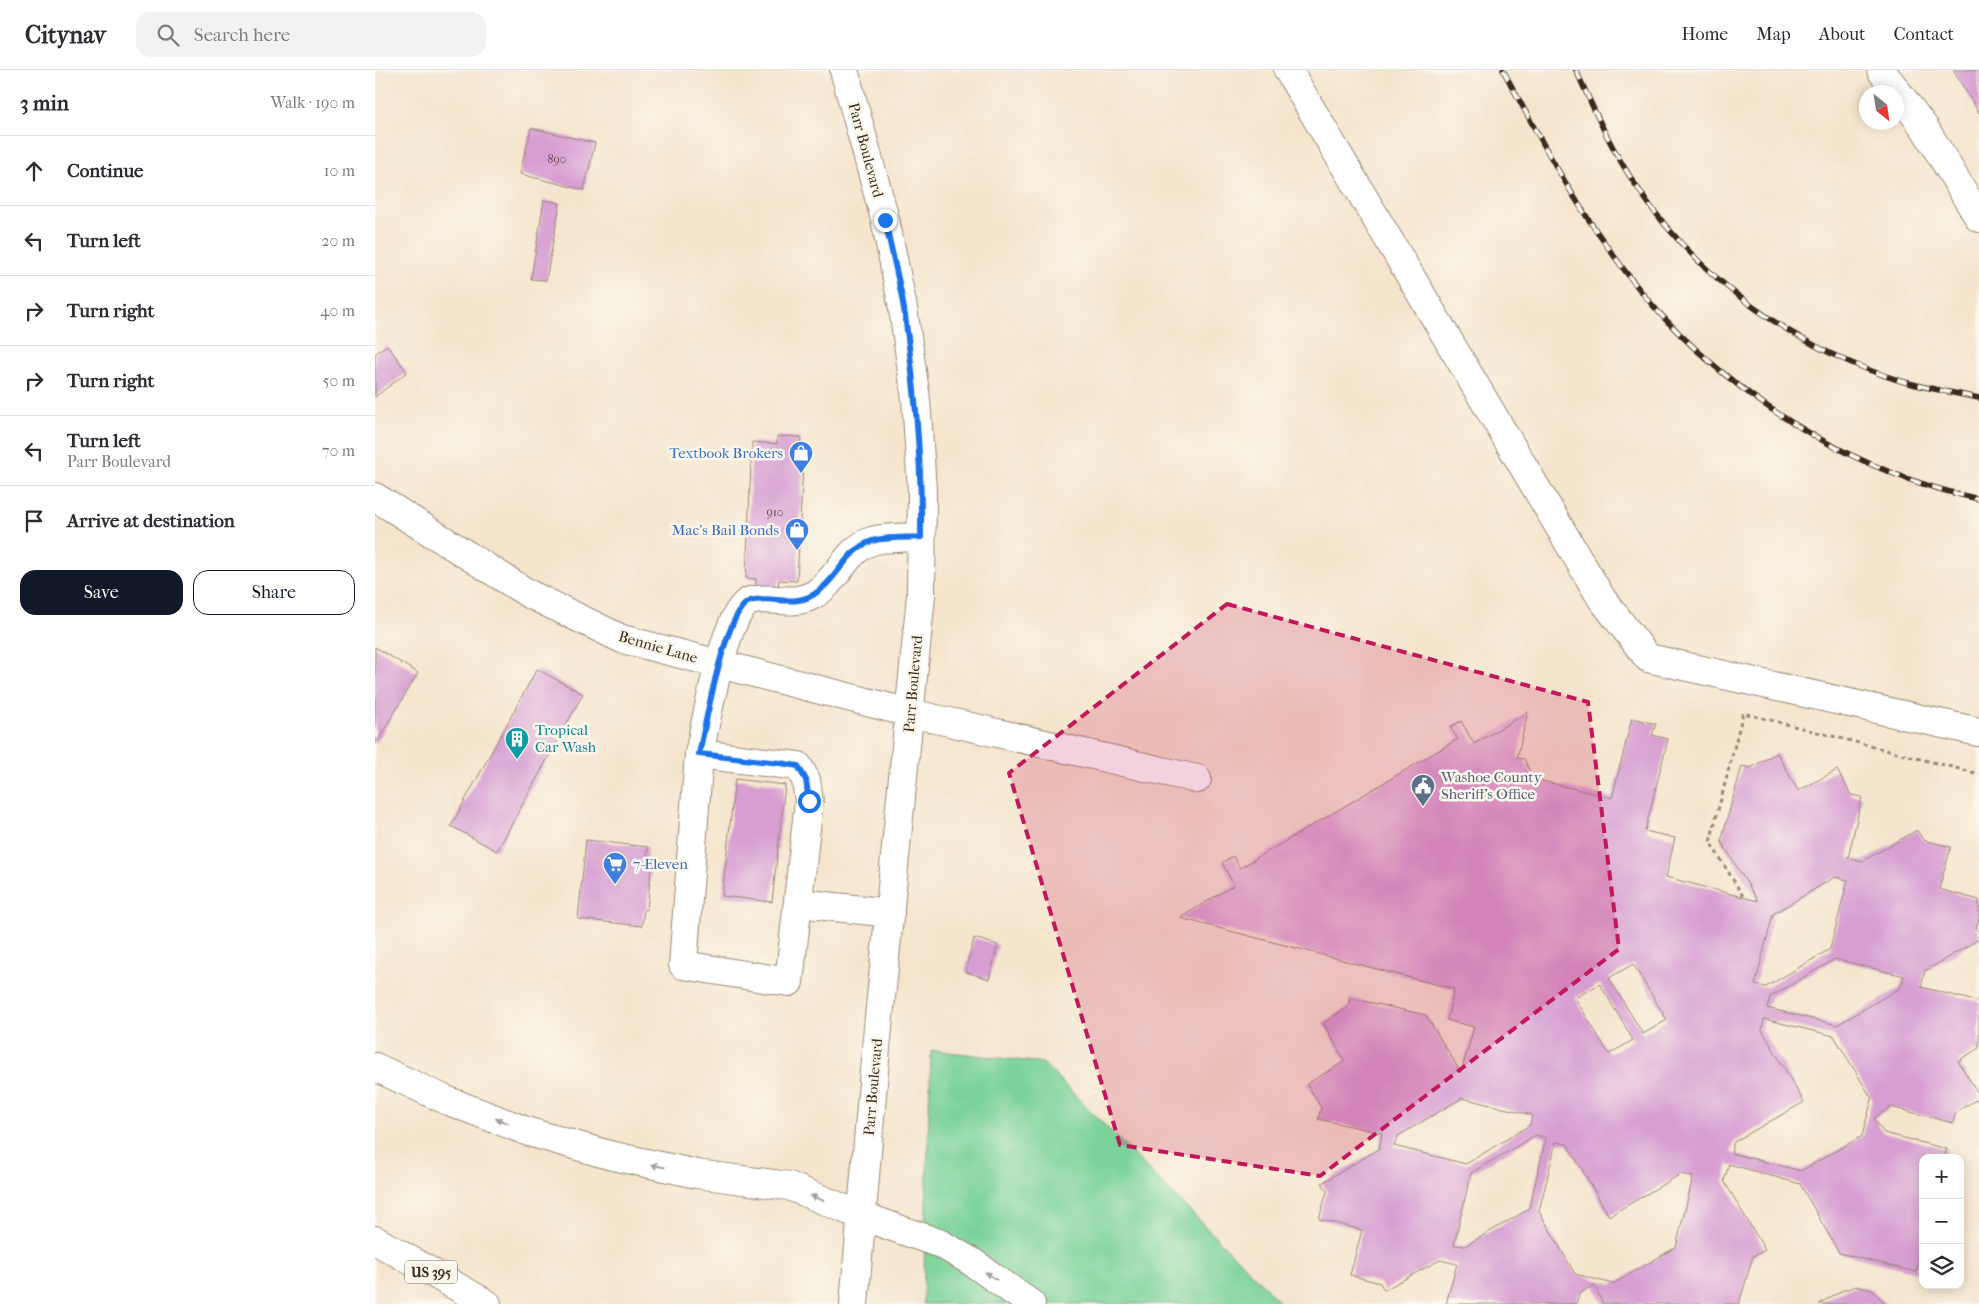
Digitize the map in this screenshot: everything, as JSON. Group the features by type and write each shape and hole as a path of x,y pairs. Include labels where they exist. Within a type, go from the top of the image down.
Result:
{"main road":[{"name":"Parr Boulevard","path":"845,70 885,220 903,308 915,399 922,490 921,596 854,1304"},
{"path":"1288,70 1602,598 1648,658 1979,732"},
{"path":"1881,70 1924,127 1979,218"},
{"name":"Bennie Lane","path":"375,497 535,597 622,639 911,713 1197,779"},
{"path":"699,754 798,766 806,780 809,801 789,982 683,965 699,754 718,664 735,619 743,606 749,602 794,602 813,595 830,582 855,551 872,541 921,537"},
{"path":"799,903 890,914"},
{"path":"375,1067 446,1100 529,1132 609,1155 697,1174 789,1186 862,1216 941,1244 972,1262 1031,1304"},
{"name":"US 395","path":"375,1240 487,1304"}],"path":[{"path":"1743,896 1710,842 1743,712 1979,774"}],"highlighted area":[{"path":"1227,604 1588,702 1619,949 1320,1176 1120,1145 1009,773"}],"green space":[{"path":"931,1050 1043,1063 1282,1304 923,1304"}],"building":[{"path":"1953,70 1979,70 1979,113"},
{"path":"531,128 595,143 584,190 520,174"},
{"path":"544,200 560,203 546,280 531,279"},
{"path":"387,345 407,372 375,397 375,354"},
{"path":"777,436 801,437 800,446 804,445 797,581 779,580 778,587 756,586 756,579 746,578 752,442 777,444"},
{"path":"375,647 418,673 375,745"},
{"name":"Tropical Car Wash","path":"537,669 583,694 497,851 451,826"},
{"path":"1528,712 1517,758 1524,759 1534,779 1612,798 1632,718 1656,724 1652,735 1668,739 1645,831 1675,838 1666,877 1758,901 1721,841 1742,766 1750,768 1777,753 1798,791 1837,770 1851,795 1862,797 1848,858 1863,861 1917,830 1923,840 1951,847 1939,889 1979,900 1979,918 1976,928 1979,932 1979,939 1925,971 1921,987 1979,1002 1979,1048 1958,1061 1979,1098 1956,1112 1953,1123 1891,1107 1874,1118 1884,1133 1947,1149 1945,1154 1919,1154 1919,1260 1916,1272 1839,1253 1800,1184 1729,1164 1724,1181 1765,1250 1753,1256 1739,1304 1603,1304 1594,1285 1579,1294 1576,1304 1446,1304 1457,1264 1440,1260 1384,1290 1380,1283 1350,1275 1362,1230 1319,1219 1327,1191 1322,1183 1379,1149 1382,1133 1318,1119 1321,1108 1307,1084 1345,1061 1323,1023 1348,1007 1350,998 1426,1015 1461,1073 1474,1027 1447,1020 1454,989 1180,918 1234,885 1222,863 1233,856 1240,868 1458,739 1450,727 1461,721 1474,744","holes":["1835,877 1848,880 1830,949 1766,987 1755,985 1773,914","1835,959 1904,976 1900,988 1837,1025 1767,1008 1770,997","1633,964 1667,1020 1643,1034 1609,978","1600,984 1633,1040 1609,1054 1575,998","1764,1019 1834,1036 1872,1099 1862,1136 1801,1171 1731,1153 1734,1142 1804,1102 1762,1030","1462,1098 1532,1115 1530,1125 1466,1164 1394,1146 1398,1136","1536,1135 1546,1138 1529,1209 1465,1246 1454,1245 1471,1173","1556,1142 1567,1144 1609,1216 1681,1174 1693,1177 1676,1247 1613,1284 1575,1274 1539,1211"]},
{"path":"735,779 785,785 772,902 722,896"},
{"name":"7-Eleven","path":"586,840 648,847 646,860 652,860 647,910 644,910 642,926 578,919"},
{"path":"974,938 998,945 989,979 965,972"},
{"path":"1857,1286 1872,1290 1886,1304 1819,1304 1841,1291"}],"railway":[{"path":"1503,70 1553,161 1594,228 1651,303 1698,352 1733,381 1809,433 1892,473 1935,488 1979,499"},
{"path":"1576,70 1611,145 1637,187 1689,252 1720,280 1787,330 1824,350 1862,367 1901,381 1979,398"}],"place":[{"name":"Textbook Brokers","path":"801,474"},
{"name":"Mac's Bail Bonds","path":"797,551"},
{"name":"Tropical Car Wash","path":"517,760"},
{"name":"Washoe County Sheriff's Office","path":"1423,807"},
{"name":"7-Eleven","path":"615,885"}],"route":[{"path":"809,801 806,780 798,766 699,754 718,664 735,619 743,606 749,602 759,600 794,602 813,595 830,582 855,551 872,541 921,537 922,490 915,399 903,308 885,220"}]}
